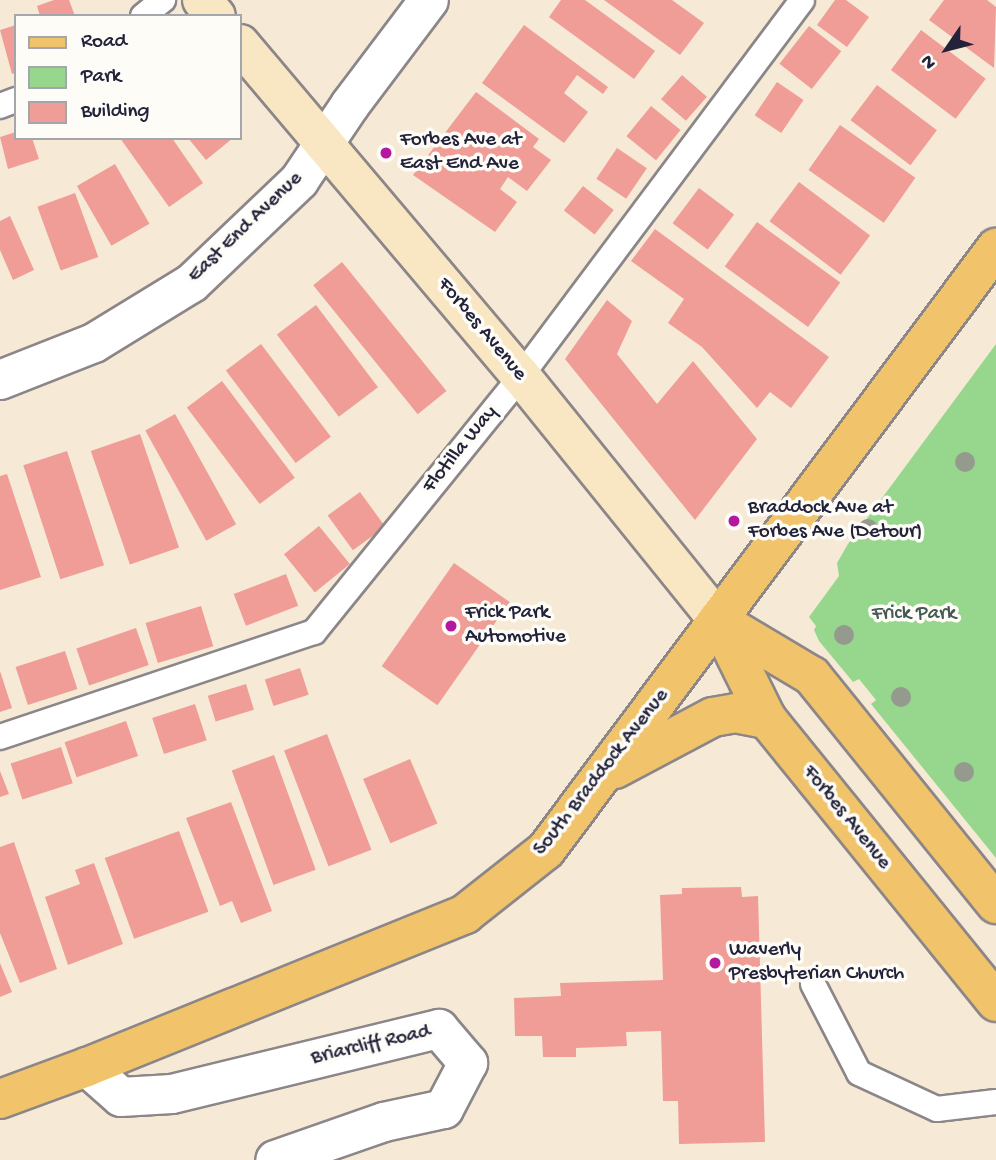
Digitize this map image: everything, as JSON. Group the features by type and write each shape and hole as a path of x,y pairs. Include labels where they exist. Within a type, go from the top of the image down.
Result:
{"main road":[{"name":"South Braddock Avenue","path":"0,1099 87,1068 466,914 546,850 996,248"},
{"name":"Forbes Avenue","path":"718,620 767,719 996,1002"},
{"name":"Forbes Avenue","path":"718,620 812,676 996,904"},
{"path":"601,777 713,718 735,713 767,719"}],"street":[{"path":"202,0 214,14"},
{"name":"East End Avenue","path":"0,380 94,344 192,283 299,181 429,0"},
{"name":"Forbes Avenue","path":"242,46 521,376 718,620"},
{"name":"Briarcliff Road","path":"87,1068 121,1097 172,1094 439,1029 468,1063 444,1109 384,1122 275,1160"}],"lane":[{"path":"146,14 163,0"},
{"name":"Flotilla Way","path":"0,737 314,632 521,376 802,0"},
{"path":"813,984 859,1073 937,1109 996,1102"}],"green space":[{"name":"Frick Park","path":"996,344 996,858 871,704 876,700 859,679 853,682 819,641 814,630 816,626 809,617 839,576 837,563 848,544"}],"building":[{"path":"54,0 69,0 74,14 39,14 37,6"},
{"path":"561,0 585,0 655,51 634,79 549,17"},
{"path":"604,0 672,0 704,23 680,55"},
{"path":"835,0 846,0 869,17 847,47 817,25"},
{"path":"944,0 987,0 996,7 994,68 929,20"},
{"path":"524,25 608,87 603,94 577,75 564,93 588,112 564,143 482,83"},
{"path":"14,26 14,74 12,74 0,30"},
{"path":"809,26 841,51 812,89 779,64"},
{"path":"921,30 986,79 956,119 891,70"},
{"path":"682,75 707,97 686,121 661,99"},
{"path":"777,82 804,100 781,133 755,115"},
{"path":"877,85 937,130 910,165 851,120"},
{"path":"476,92 539,139 533,147 551,160 527,191 508,177 500,189 517,202 495,232 413,175"},
{"path":"651,106 681,130 656,160 626,136"},
{"path":"840,125 915,178 884,223 808,170"},
{"path":"14,133 14,140 33,140 39,159 8,169 0,137"},
{"path":"121,140 173,140 203,183 169,207"},
{"path":"190,140 231,140 206,160"},
{"path":"617,148 647,168 626,199 596,179"},
{"path":"115,164 150,224 111,246 77,186"},
{"path":"799,182 870,236 841,275 770,221"},
{"path":"583,186 614,210 595,234 564,210"},
{"path":"699,188 734,214 708,250 673,223"},
{"path":"75,193 98,257 61,271 37,207"},
{"path":"10,216 34,270 13,280 0,250 0,221"},
{"path":"757,222 840,283 808,327 725,266"},
{"path":"655,229 829,357 791,408 770,392 757,408 702,347 668,323 684,299 631,261"},
{"path":"342,262 446,391 418,414 313,285"},
{"path":"607,300 632,321 617,354 657,404 693,361 757,439 695,520 565,359"},
{"path":"316,305 378,387 339,417 277,334"},
{"path":"261,344 331,437 296,463 226,370"},
{"path":"222,381 295,478 260,504 187,407"},
{"path":"175,414 236,524 206,541 145,430"},
{"path":"140,434 179,547 130,564 91,451"},
{"path":"67,451 104,565 60,579 23,465"},
{"path":"7,474 41,577 0,590 0,476"},
{"path":"360,492 385,527 353,550 328,516"},
{"path":"319,526 350,564 315,592 284,554"},
{"path":"454,563 510,602 437,705 382,666"},
{"path":"286,574 298,606 246,626 234,594"},
{"path":"201,606 213,646 158,663 146,623"},
{"path":"136,628 149,665 89,685 76,649"},
{"path":"65,651 77,689 28,705 16,667"},
{"path":"300,668 309,695 273,706 265,679"},
{"path":"0,671 12,708 0,712"},
{"path":"246,684 254,710 216,722 208,696"},
{"path":"195,704 207,740 164,754 152,718"},
{"path":"126,721 138,756 77,777 65,742"},
{"path":"327,734 371,850 328,866 284,750"},
{"path":"61,747 73,783 22,800 11,763"},
{"path":"274,755 316,870 273,885 232,770"},
{"path":"410,759 437,823 390,843 363,779"},
{"path":"0,771 9,794 0,797"},
{"path":"231,802 272,911 241,923 232,901 220,906 186,818"},
{"path":"179,831 208,912 134,939 105,858"},
{"path":"14,842 57,969 20,983 0,933 0,847"},
{"path":"94,863 123,944 68,965 45,897 80,884 75,870"},
{"path":"741,887 742,897 758,896 765,1142 679,1144 678,1101 663,1101 661,1031 626,1032 627,1046 576,1048 576,1057 543,1057 542,1036 515,1036 514,998 561,996 560,983 663,980 660,895 682,894 682,888"},
{"path":"0,963 12,992 0,997"}],"place":[{"name":"Forbes Ave at East End Ave","path":"386,153"},
{"name":"Braddock Ave at Forbes Ave (Detour)","path":"734,521"},
{"name":"Frick Park Automotive","path":"451,626"},
{"name":"Waverly Presbyterian Church","path":"715,963"}]}
